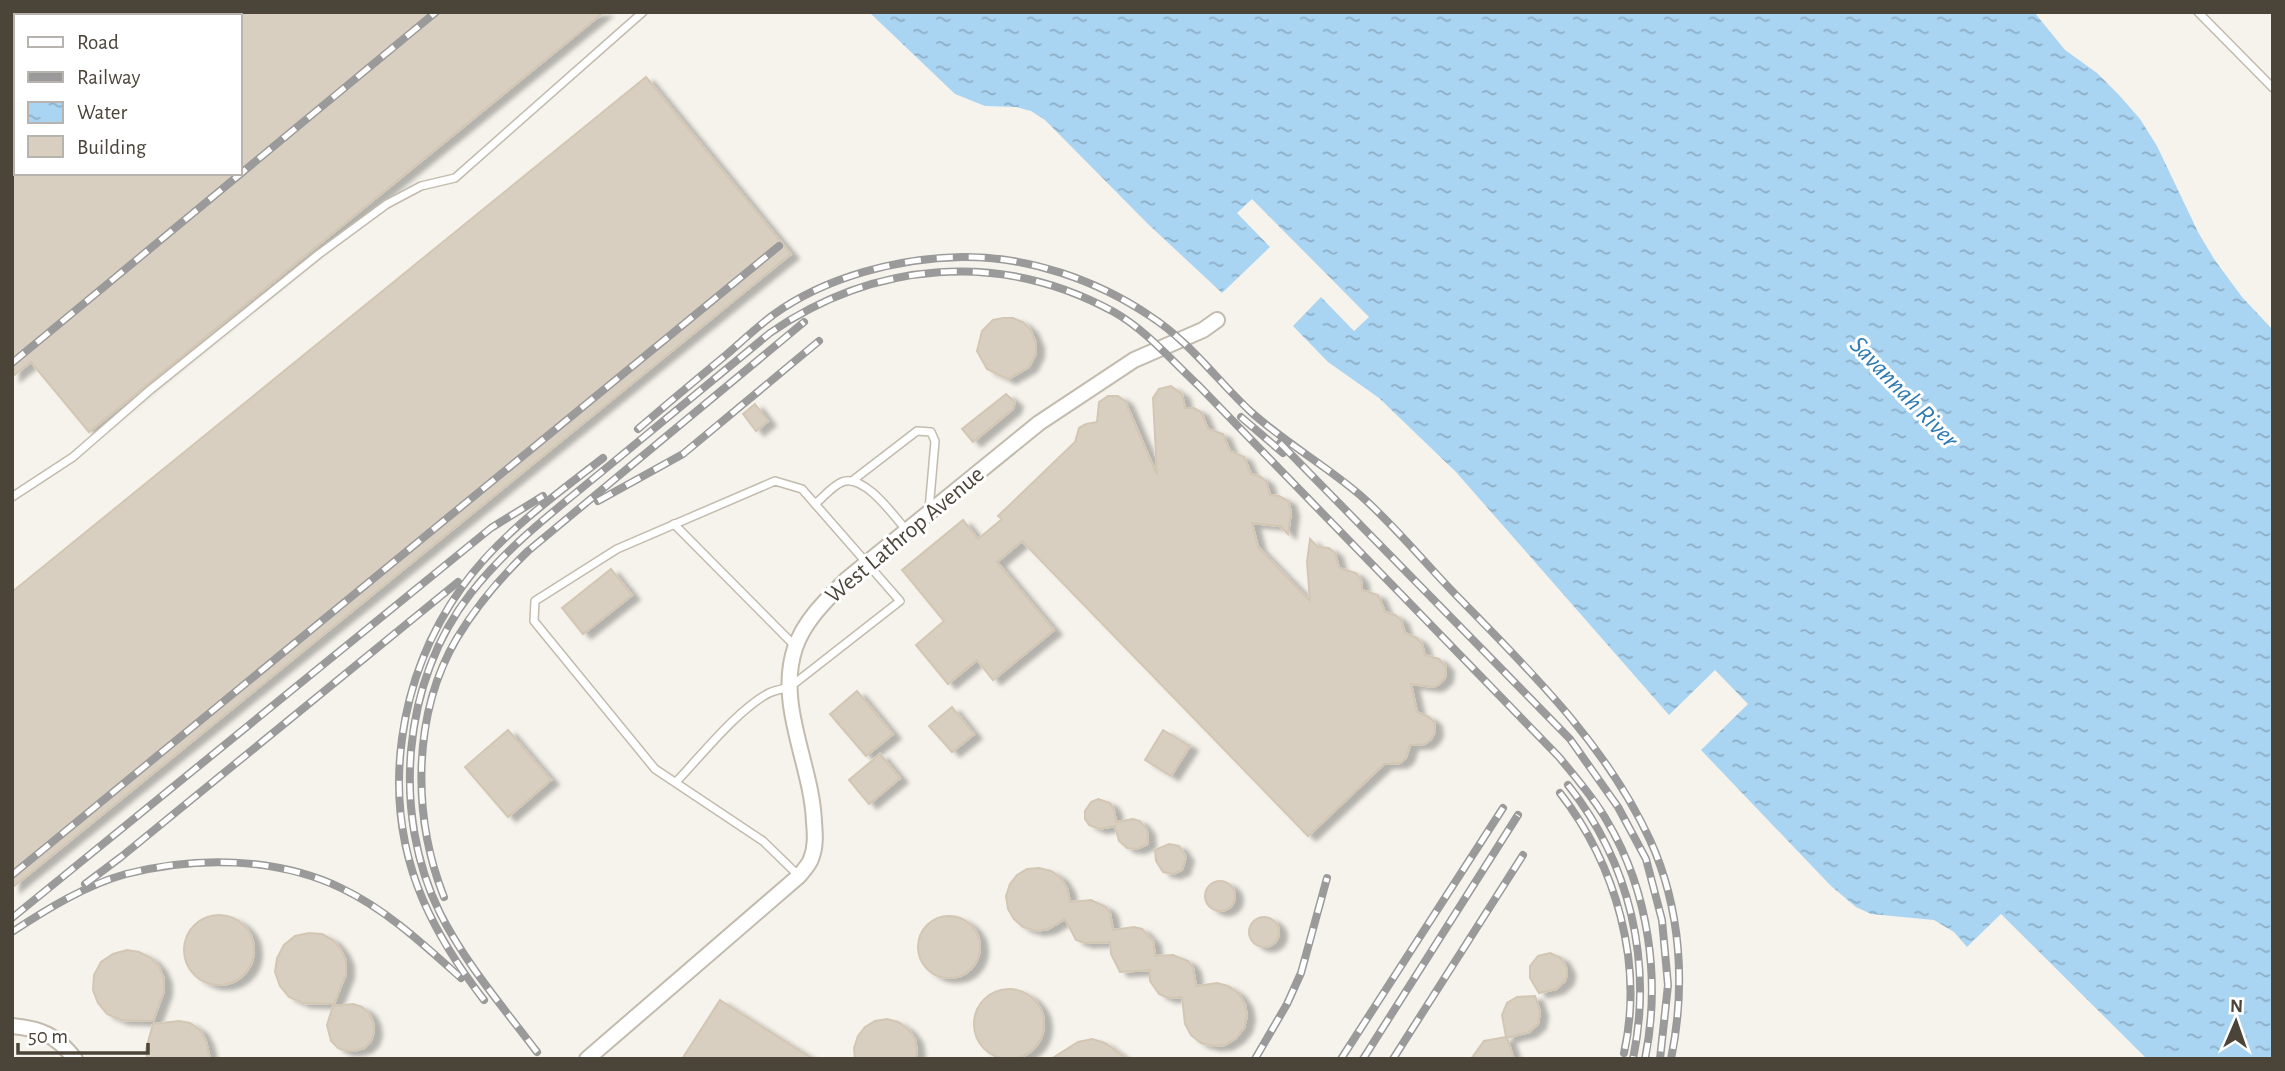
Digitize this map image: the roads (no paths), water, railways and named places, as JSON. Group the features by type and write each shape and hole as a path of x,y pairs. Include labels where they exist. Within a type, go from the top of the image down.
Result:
{"street":[{"name":"West Lathrop Avenue","path":"587,1059 799,876 811,860 815,833 808,777 795,722 790,671 796,646 824,603 846,580 1039,423 1135,360 1203,330 1217,320"},
{"path":"12,1026 35,1028 53,1036 75,1059"}],"lane":[{"path":"12,497 73,457 150,390 319,254 387,204 421,186 455,178 643,12"},
{"path":"2198,12 2273,88"},
{"path":"852,481 917,431 931,432 935,441 929,512"},
{"path":"676,782 729,726 757,701 770,692 790,687 900,601 802,489 775,481 617,549 535,601 534,621 655,769 763,841 799,876"},
{"path":"815,504 841,482 852,481 871,491 907,531"},
{"path":"674,524 796,646"}],"water":[{"name":"Savannah River","path":"869,12 2034,12 2065,50 2097,73 2140,119 2157,146 2198,232 2214,259 2242,297 2273,330 2273,1059 2147,1059 2001,914 1967,947 1954,932 1934,920 1871,914 1856,907 1831,886 1701,750 1748,704 1715,670 1669,715 1456,472 1379,398 1328,362 1293,326 1321,297 1354,331 1369,317 1252,199 1237,213 1270,247 1222,293 1148,224 1045,120 1031,111 1016,107 985,106 955,94"}],"railway":[{"path":"242,173 436,12"},
{"path":"12,363 239,175"},
{"path":"12,875 779,246"},
{"path":"638,429 773,315 815,290 863,272 938,258 987,258 1060,273 1084,281 1129,303 1177,337 1263,422 1347,484 1373,507 1538,680 1589,740 1632,805 1650,840 1668,893 1678,948 1679,976 1676,1031 1671,1059"},
{"path":"537,1052 485,984 450,931 424,874 414,833 410,791 411,748 418,706 430,666 448,628 471,593 515,545 770,333 810,309 852,291 895,278 939,272 983,272 1027,279 1071,292 1126,319 1148,337 1199,386 1559,757 1591,796 1607,821 1633,877 1642,906 1648,937 1652,998 1645,1059"},
{"path":"444,897 426,833 422,766 431,699 457,638 490,592 528,551 804,322"},
{"path":"598,501 683,454 819,341"},
{"path":"1241,417 1283,453"},
{"path":"1280,443 1570,739 1618,807 1646,859 1662,920 1668,985 1660,1059"},
{"path":"484,1000 436,927 409,861 399,780 402,739 410,698 423,659 440,622 477,568 546,502 603,458"},
{"path":"12,918 491,528 543,496"},
{"path":"85,884 458,582"},
{"path":"1568,785 1607,847 1621,880 1631,915 1638,950 1640,986 1633,1059"},
{"path":"1560,793 1580,821 1596,851 1620,916 1630,985 1624,1053"},
{"path":"1341,1059 1503,808"},
{"path":"1363,1059 1518,815"},
{"path":"1393,1059 1523,855"},
{"path":"12,932 82,891 126,874 208,862 263,865 316,878 358,897 404,929 461,978"},
{"path":"1255,1059 1287,1004 1301,973 1327,878"}]}
